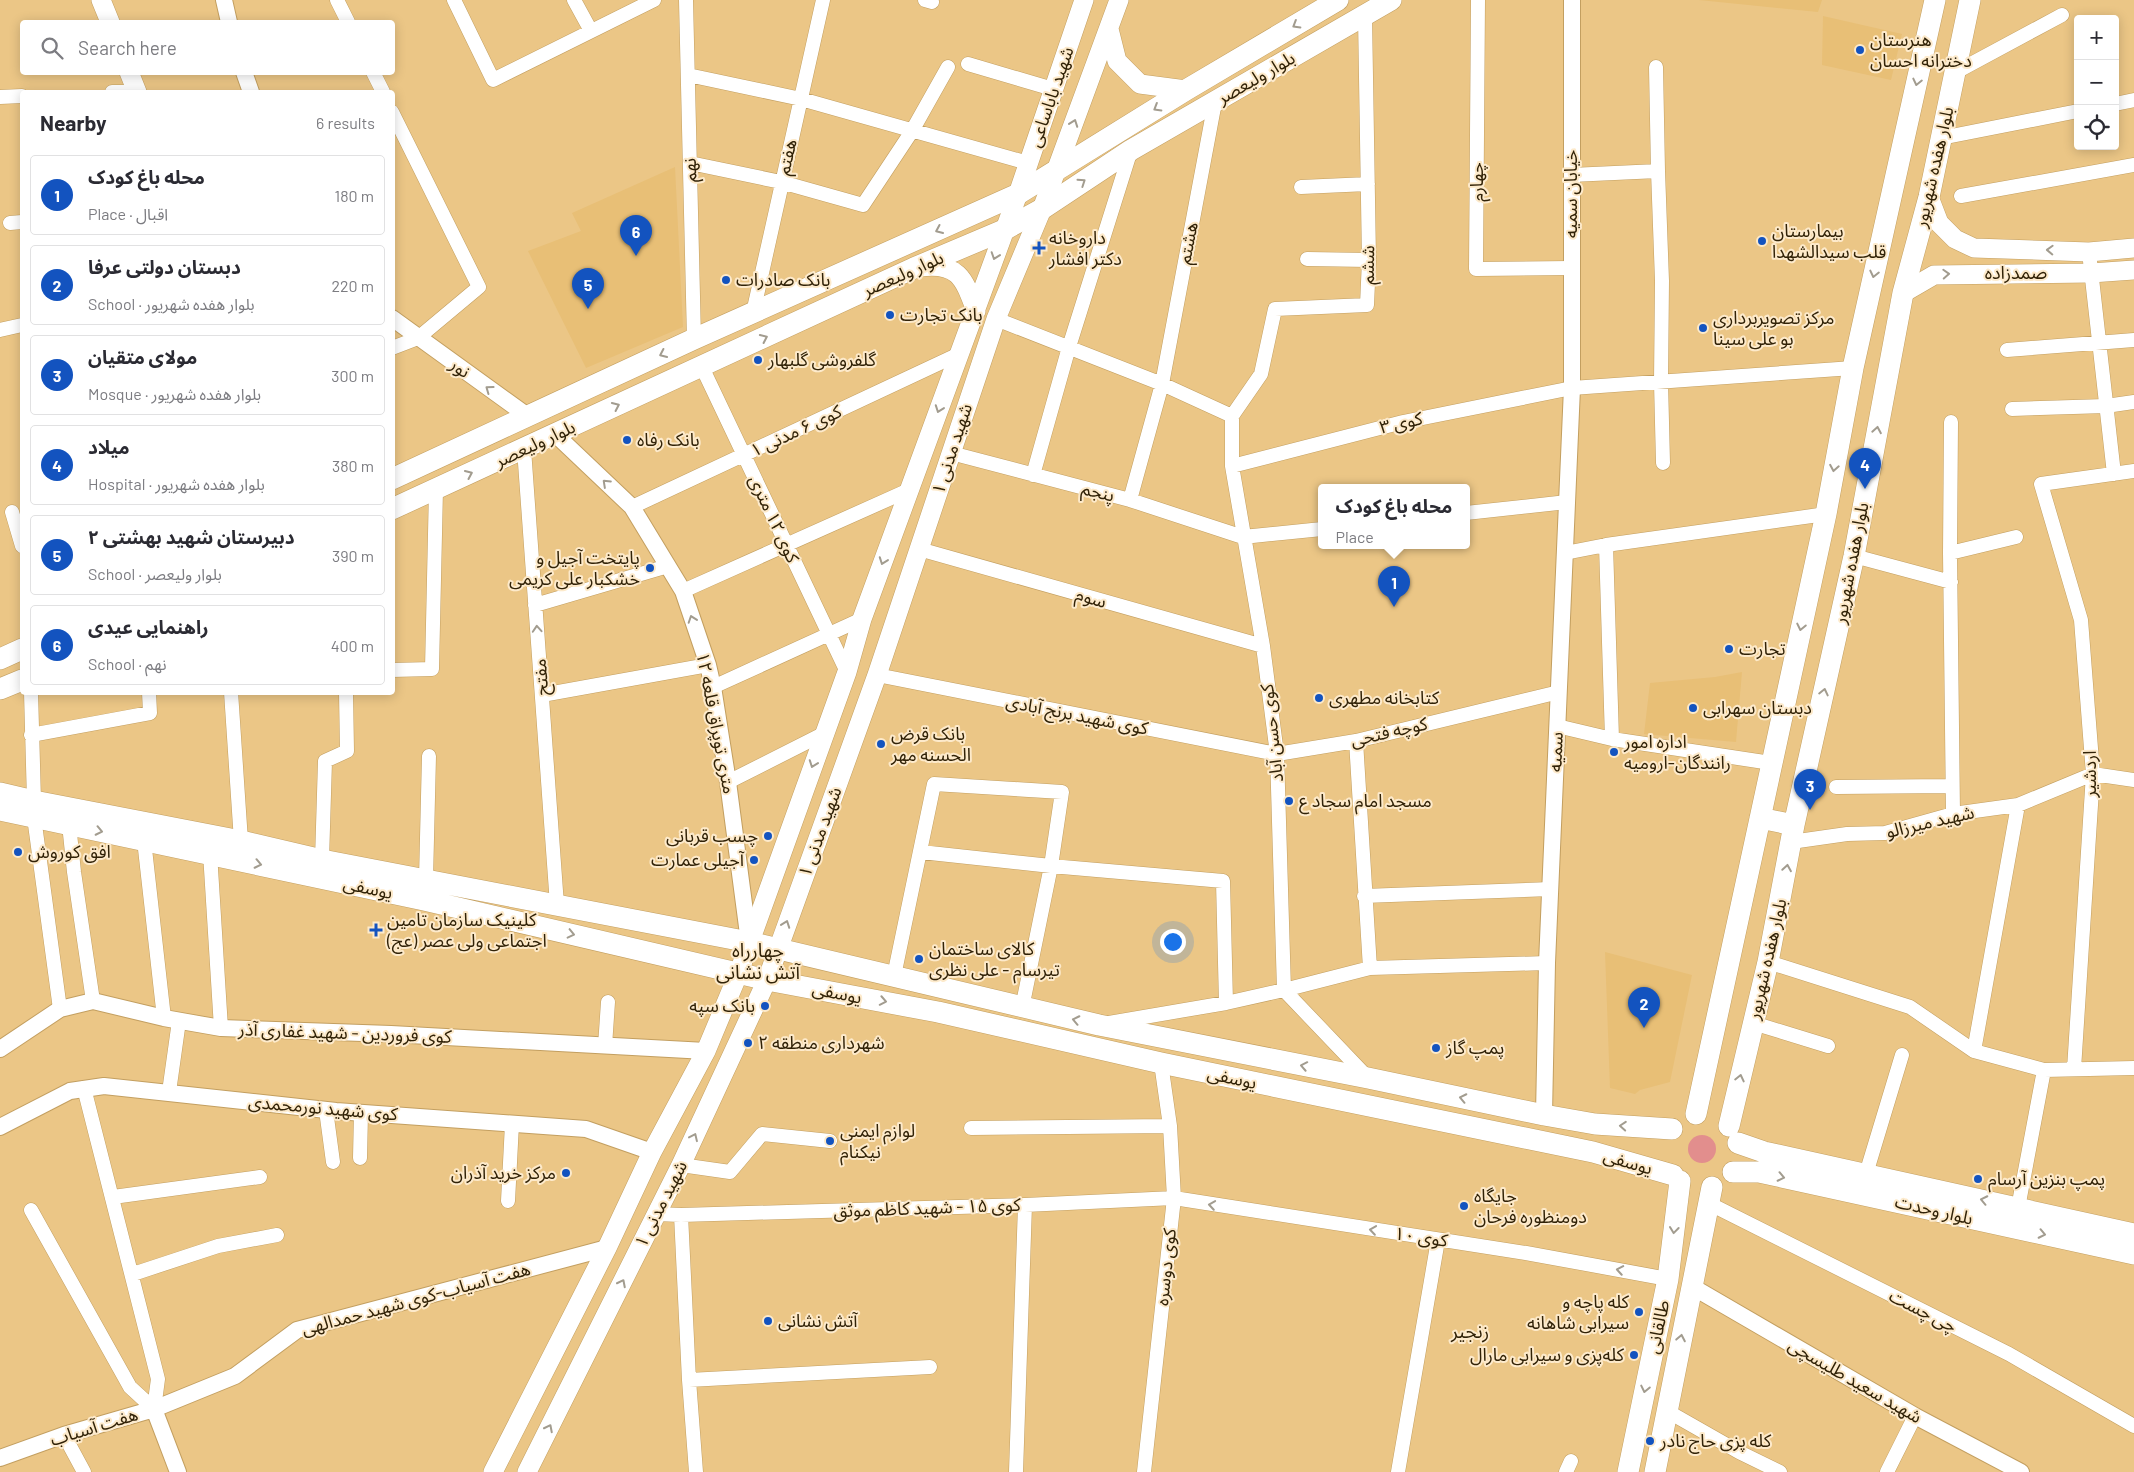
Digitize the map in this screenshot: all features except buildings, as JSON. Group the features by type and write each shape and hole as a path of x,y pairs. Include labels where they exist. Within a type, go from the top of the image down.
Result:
{"main road":[{"path":"101,0 109,20"},
{"name":"شهید باباساعی","path":"1018,194 1084,0"},
{"name":"شهید باباساعی","path":"1057,169 1119,0"},
{"name":"بلوار ولیعصر","path":"395,478 694,339 1018,194 1186,90 1338,0"},
{"name":"بلوار ولیعصر","path":"395,508 914,268 1004,230 1042,209 1131,150 1391,0"},
{"name":"بلوار هفده شهریور","path":"1696,1114 1826,514 1853,368 1935,0"},
{"name":"بلوار هفده شهریور","path":"1734,1134 1753,1023 1768,962 1793,834 1854,556 1903,293 1929,197 1970,0"},
{"path":"1109,29 1117,61 1140,84 1186,90"},
{"path":"130,75 135,90"},
{"name":"شهید مدنی ۱","path":"527,1472 681,1165 767,980 877,675 996,318 1057,169"},
{"name":"شهید مدنی ۱","path":"494,1472 607,1248 652,1152 706,1052 739,972 847,672 862,619 1018,194"},
{"name":"صمدزاده","path":"1929,197 1939,223 1955,239 1974,248 2089,252 2134,248"},
{"path":"914,268 940,266 950,268 958,274 966,287 976,311"},
{"name":"صمدزاده","path":"1903,293 1934,274 2091,273 2134,270"},
{"path":"529,417 555,434"},
{"path":"862,619 891,631"},
{"path":"0,659 20,650"},
{"path":"0,690 20,681"},
{"name":"یوسفی","path":"0,793 69,824 424,900 767,980 938,1012 1160,1063 1592,1152 1671,1158"},
{"name":"یوسفی","path":"0,810 34,809 241,841 322,860 749,942 1099,1025 1595,1124 1671,1158"},
{"path":"1760,818 1793,834"},
{"path":"424,900 426,879"},
{"path":"938,1012 944,988"},
{"path":"1696,1114 1708,1114 1720,1118 1734,1134 1739,1157 1733,1172 1710,1195 1696,1188 1671,1158 1679,1122 1696,1114"},
{"path":"1592,1152 1595,1124"},
{"name":"بلوار وحدت","path":"1734,1134 1764,1152 1866,1174 2134,1254"},
{"path":"652,1152 681,1165"},
{"name":"طالقانی","path":"1628,1472 1668,1279 1671,1158"},
{"name":"بلوار وحدت","path":"1733,1172 1759,1172 2015,1218 2134,1234"},
{"name":"طالقانی","path":"1655,1472 1710,1195"},
{"path":"629,1202 656,1214"}],"street":[{"path":"224,0 229,20"},
{"path":"337,0 347,20"},
{"path":"454,0 493,80 654,0"},
{"path":"574,0 591,31"},
{"name":"نهم","path":"686,0 694,339"},
{"name":"هفتم","path":"753,313 823,0"},
{"name":"چهارم","path":"1478,0 1476,269 1571,268"},
{"name":"خیابان سمیه","path":"1572,0 1572,388"},
{"path":"1956,72 2062,15"},
{"name":"ششم","path":"1232,416 1261,374 1275,309 1367,304 1369,260 1365,16"},
{"path":"968,64 1053,89"},
{"path":"690,163 781,182 863,205 912,131 948,67"},
{"path":"1656,67 1662,281 1661,382 1663,464"},
{"path":"245,75 250,90"},
{"path":"374,75 382,90"},
{"path":"688,76 801,99 1028,163"},
{"path":"0,97 20,96"},
{"path":"2119,103 2134,100"},
{"name":"هشتم","path":"1130,500 1162,384 1215,102"},
{"path":"1941,138 2074,112"},
{"path":"395,118 479,287 418,338 395,347"},
{"path":"1033,475 1069,347 1131,150"},
{"path":"1961,196 2134,164"},
{"path":"1571,175 1658,171"},
{"path":"1301,187 1368,184"},
{"path":"2089,252 2114,474 2134,471"},
{"path":"1307,259 1369,260"},
{"path":"996,318 1162,384 1232,416"},
{"name":"نور","path":"395,320 529,417"},
{"path":"0,330 20,325"},
{"path":"2008,350 2134,340"},
{"name":"کوی ۶ مدنی ۱","path":"632,507 959,354"},
{"name":"کوی ۱۲ متری","path":"702,367 847,672"},
{"name":"کوی ۳","path":"1232,466 1403,422 1572,388 1853,368"},
{"name":"سمیه","path":"1544,1115 1547,963 1572,388"},
{"path":"2012,409 2106,406 2134,402"},
{"name":"کوی حسن آباد","path":"1232,416 1232,466 1263,646 1277,754 1284,990"},
{"path":"1950,422 1951,786 1953,814"},
{"name":"۱۲ متری توپراق قلعه","path":"555,434 632,507 682,591 708,665 713,687 728,782 749,942"},
{"name":"مفتح","path":"524,449 557,905"},
{"name":"پنجم","path":"951,453 1130,500 1243,537"},
{"name":"اردشیر","path":"2074,1069 2093,774 2081,620 2041,484 2114,474"},
{"path":"395,670 432,669 436,489"},
{"path":"682,591 909,490"},
{"path":"1470,513 1567,502"},
{"path":"12,512 20,539"},
{"path":"1565,553 1606,545 1826,514"},
{"path":"1243,537 1318,528"},
{"path":"1950,554 2016,537"},
{"path":"1606,545 1612,739"},
{"name":"سوم","path":"920,549 1263,646"},
{"path":"1854,556 1951,582"},
{"path":"535,605 668,566"},
{"path":"713,687 862,619"},
{"path":"542,695 708,665"},
{"name":"کوی شهید برنج آبادی","path":"877,675 1277,754"},
{"name":"کوچه فتحی","path":"1277,754 1356,741 1559,692"},
{"path":"31,695 34,809 60,1009"},
{"path":"31,735 150,713 149,695"},
{"path":"231,695 241,841"},
{"path":"322,860 325,761 347,751 346,695"},
{"path":"1557,726 1612,739 1771,763"},
{"path":"728,782 825,732"},
{"path":"1356,741 1364,896 1370,968"},
{"path":"426,879 429,756"},
{"path":"2093,774 2134,780"},
{"name":"شهید میرزالو","path":"1793,834 1886,833 1953,814 2018,805 2093,774"},
{"path":"894,976 934,784 1062,792 1051,866 1022,1008"},
{"path":"1836,787 1951,786"},
{"path":"1974,1051 2018,805"},
{"path":"69,824 93,1001"},
{"path":"144,840 172,1020 169,1092"},
{"path":"921,852 1051,866 1223,881 1226,1003"},
{"path":"210,853 222,1028"},
{"path":"1364,896 1551,889"},
{"path":"1768,962 1910,1007 1974,1051 2044,1070 2134,1068"},
{"path":"1099,1025 1226,1003 1370,968 1547,963"},
{"path":"1284,990 1368,1078"},
{"name":"کوی فروردین - شهید غفاری آذر","path":"0,1049 60,1009 93,1001 172,1020 222,1028 391,1034 706,1052"},
{"path":"606,1046 608,1002"},
{"path":"1753,1023 1828,1046"},
{"path":"1866,1174 1902,1055"},
{"name":"کوی دوسره","path":"1144,1472 1174,1198 1170,1126 1160,1063"},
{"path":"2015,1218 2044,1070"},
{"name":"کوی شهید نورمحمدی","path":"0,1128 70,1091 104,1086 326,1110 586,1129 652,1152"},
{"path":"84,1088 133,1274 158,1379 154,1409"},
{"path":"326,1110 333,1162"},
{"path":"360,1158 361,1113"},
{"path":"508,1201 512,1124"},
{"path":"971,1128 1170,1126"},
{"path":"681,1165 730,1172 762,1134 830,1141"},
{"path":"113,1197 260,1177"},
{"name":"چی چست","path":"1710,1195 2008,1354 2134,1426"},
{"name":"کوی ۱۵ - شهید کاظم موثق","path":"656,1214 681,1215 1024,1205 1174,1198"},
{"name":"کوی ۱۰","path":"1174,1198 1526,1253 1668,1279"},
{"path":"1016,1472 1024,1205"},
{"path":"31,1210 130,1387 154,1409"},
{"path":"681,1215 689,1380 696,1472"},
{"path":"133,1274 218,1246 277,1234"},
{"path":"1398,1472 1438,1240"},
{"name":"هفت آسیاب-کوی شهید حمدالهی","path":"154,1409 235,1376 297,1330 607,1248"},
{"name":"شهید سعید طلیسچی","path":"1691,1286 1997,1465 2021,1472"},
{"path":"689,1380 930,1367"},
{"name":"هفت آسیاب","path":"0,1458 64,1435 154,1409 178,1472"},
{"path":"1667,1411 1739,1452 1780,1472"},
{"path":"1887,1472 1915,1416"},
{"path":"64,1435 84,1472"}],"shaded area":[{"path":"1699,0 1822,0 1818,12"},
{"name":"هنرستان دخترانه احسان","path":"1823,16 1902,34 1891,80 1822,65"},
{"path":"675,167 683,327 586,368 528,251 581,231 572,213"},
{"name":"دبستان سهرابی","path":"1742,672 1736,742 1644,734 1650,683 1715,677"},
{"path":"1605,952 1692,975 1670,1082 1640,1090 1635,1094 1610,1088"},
{"path":"1702,1135 1712,1139 1716,1149 1712,1159 1702,1163 1692,1159 1688,1149 1692,1139"}],"place":[{"name":"هنرستان دخترانه احسان","path":"1860,50"},
{"name":"بیمارستان قلب سیدالشهدا","path":"1762,241"},
{"name":"داروخانه دکتر افشار","path":"1039,248"},
{"name":"راهنمایی عیدی","path":"636,256"},
{"name":"بانک صادرات","path":"726,280"},
{"name":"دبیرستان شهید بهشتی ۲","path":"588,309"},
{"name":"بانک تجارت","path":"890,315"},
{"name":"مرکز تصویربرداری بو علی سینا","path":"1703,328"},
{"name":"گلفروشی گلبهار","path":"758,360"},
{"name":"بانک رفاه","path":"627,440"},
{"name":"میلاد","path":"1865,489"},
{"name":"پایتخت آجیل و خشکبار علی کریمی","path":"650,568"},
{"name":"محله باغ کودک","path":"1394,607"},
{"name":"تجارت","path":"1729,649"},
{"name":"کتابخانه مطهری","path":"1319,698"},
{"name":"دبستان سهرابی","path":"1693,708"},
{"name":"بانک قرض الحسنه مهر","path":"881,744"},
{"name":"اداره امور رانندگان-ارومیه","path":"1614,752"},
{"name":"مسجد امام سجاد ع","path":"1289,801"},
{"name":"مولای متقیان","path":"1810,810"},
{"name":"چسب قربانی","path":"768,836"},
{"name":"افق کوروش","path":"18,852"},
{"name":"آجیلی عمارت","path":"754,860"},
{"name":"کلینیک سازمان تامین اجتماعی ولی عصر (عج)","path":"376,930"},
{"name":"کالای ساختمان تیرسام - علی نظری","path":"919,959"},
{"name":"بانک سپه","path":"765,1006"},
{"name":"دبستان دولتی عرفا","path":"1644,1028"},
{"name":"شهرداری منطقه ۲","path":"748,1043"},
{"name":"پمپ گاز","path":"1436,1048"},
{"name":"لوازم ایمنی نیکنام","path":"830,1141"},
{"name":"مرکز خرید آذران","path":"566,1173"},
{"name":"پمپ بنزین آرسام","path":"1978,1179"},
{"name":"جایگاه دومنظوره فرحان","path":"1464,1206"},
{"name":"کله پاچه و سیرابی شاهانه","path":"1639,1312"},
{"name":"آتش نشانی","path":"768,1321"},
{"name":"کله‌پزی و سیرابی مارال","path":"1634,1355"},
{"name":"کله پزى حاج نادر","path":"1650,1441"}],"district":[{"name":"چهارراه آتش نشانی","path":"758,961"},
{"name":"زنجیر","path":"1470,1331"}]}
